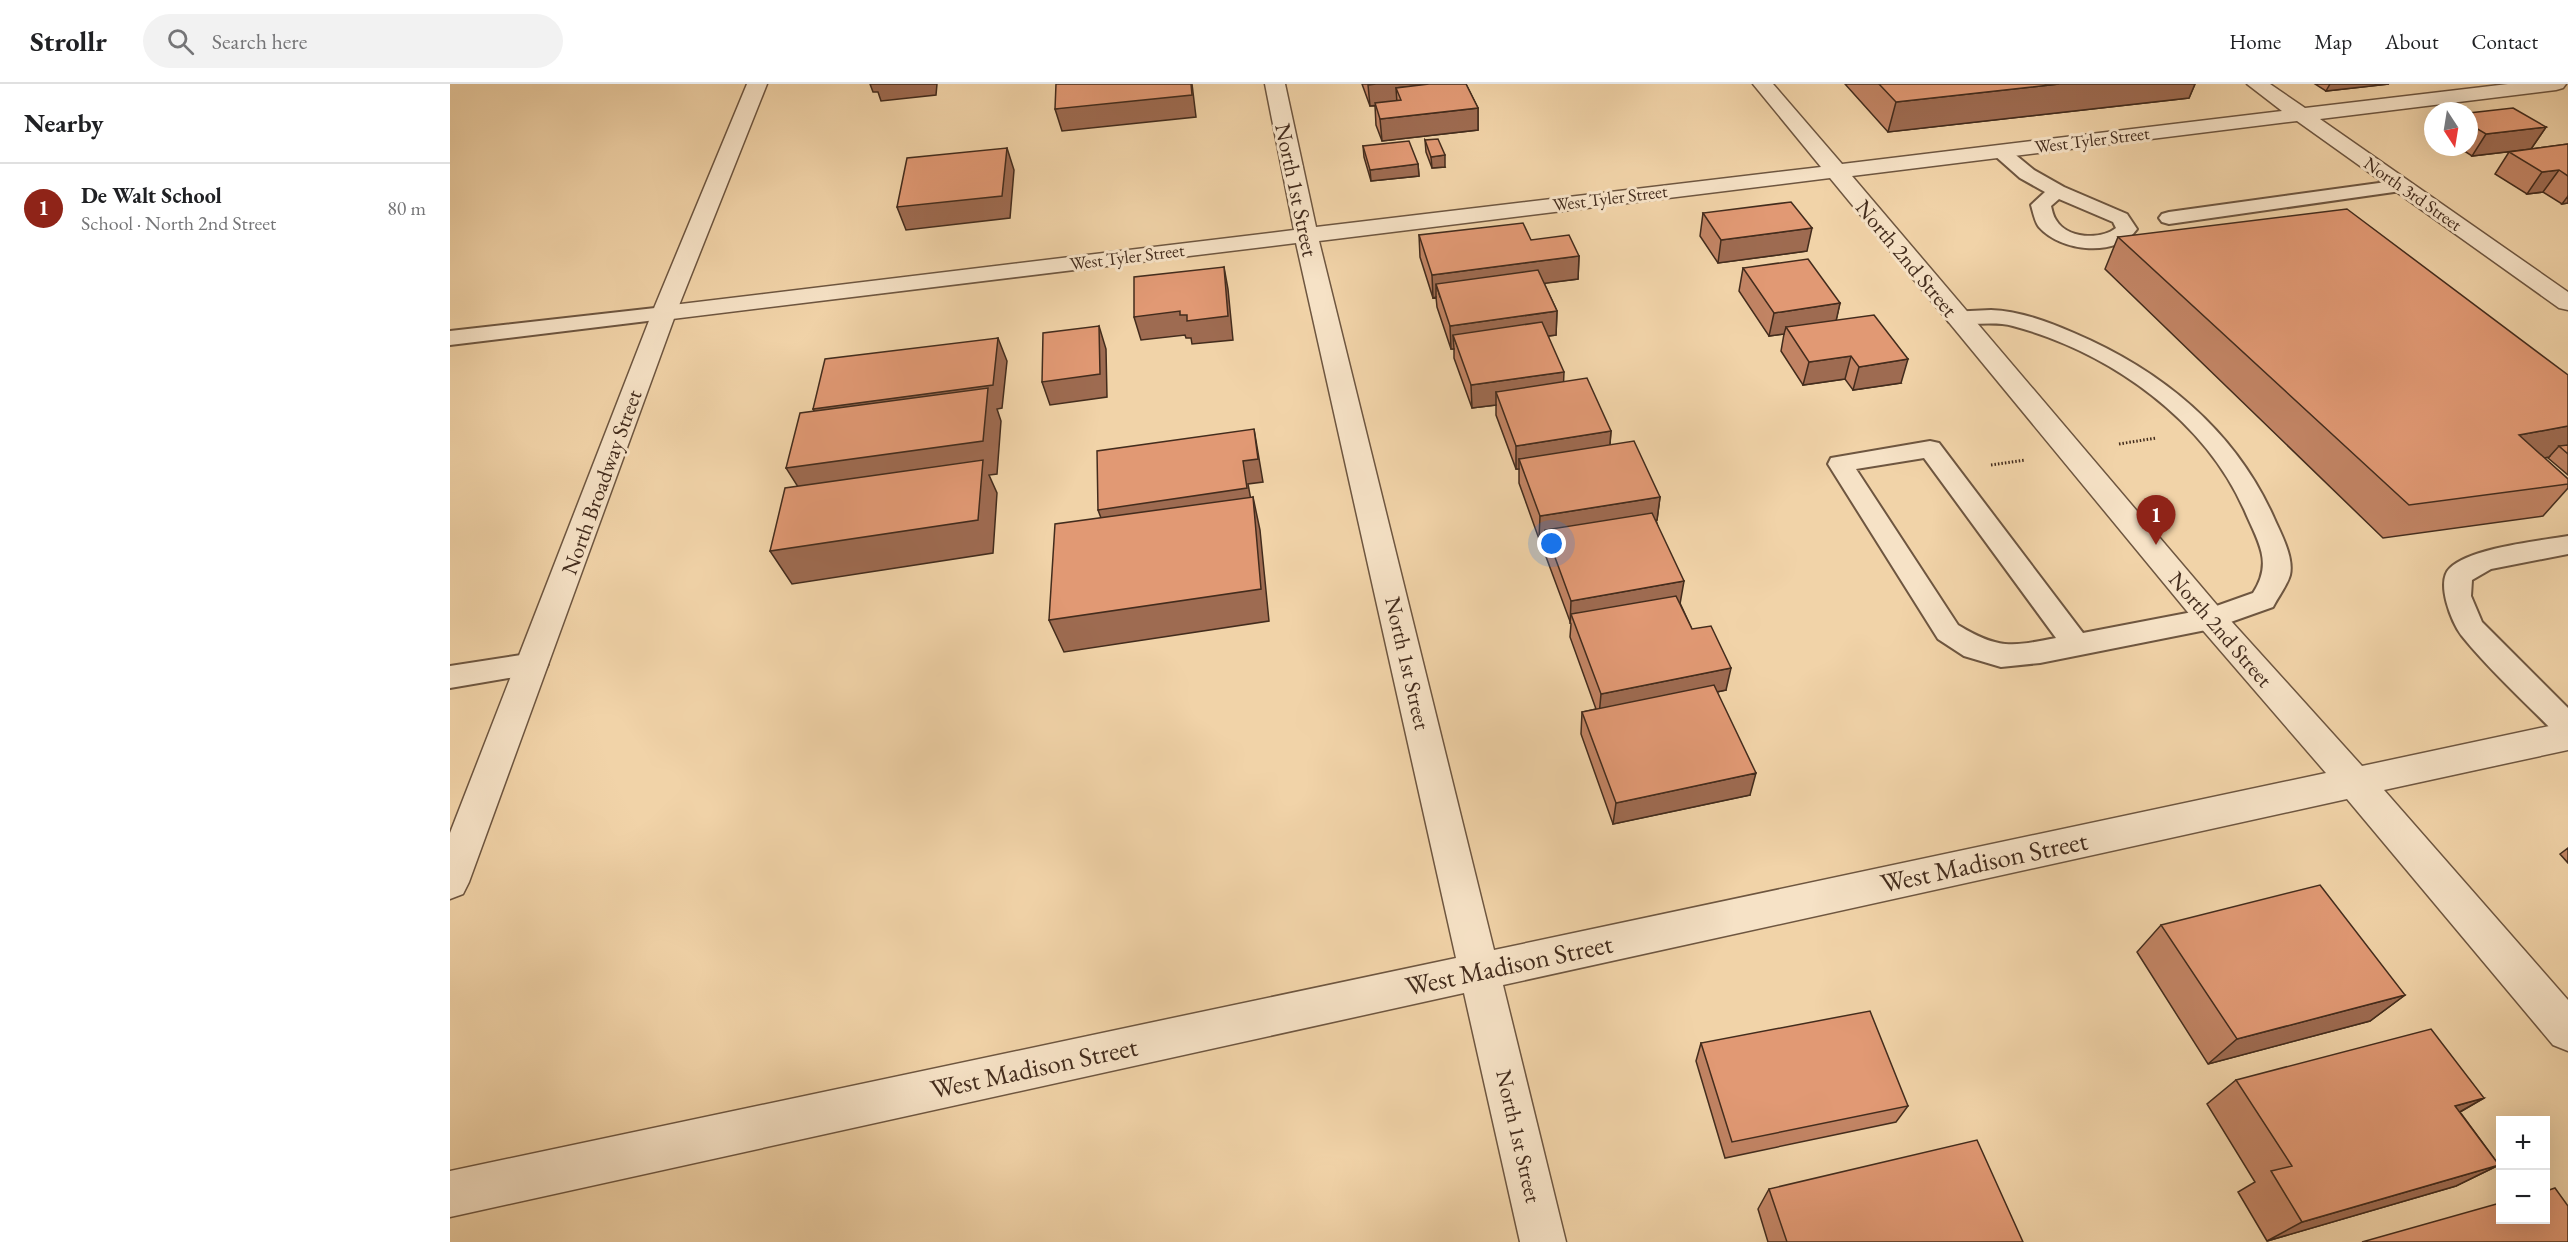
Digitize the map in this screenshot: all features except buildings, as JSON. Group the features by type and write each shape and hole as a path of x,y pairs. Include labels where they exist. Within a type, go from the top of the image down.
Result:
{"street":[{"name":"North Broadway Street","path":"450,882 534,664 664,313 757,84"},
{"name":"North 1st Street","path":"1275,84 1306,235 1543,1242"},
{"name":"North 2nd Street","path":"1763,84 2211,619 2355,782 2568,1031"},
{"name":"North 3rd Street","path":"2257,84 2568,303"},
{"name":"West Tyler Street","path":"664,313 2556,84"},
{"name":"West Madison Street","path":"450,1194 2568,736"}],"lane":[{"path":"2000,151 2027,174 2057,191"},
{"path":"2169,218 2401,186"},
{"path":"450,339 664,313"},
{"path":"1957,317 2003,317 2029,324 2123,365 2171,400 2223,451 2246,484 2270,539 2277,573 2263,600 2211,619 2076,645 2001,656 1974,648 1948,632 1840,464 1930,450 2076,645"},
{"path":"2568,545 2484,561 2459,575 2457,596 2471,628 2568,727"},
{"path":"450,677 534,664"}],"place":[{"name":"De Walt School","path":"2156,545"}]}
